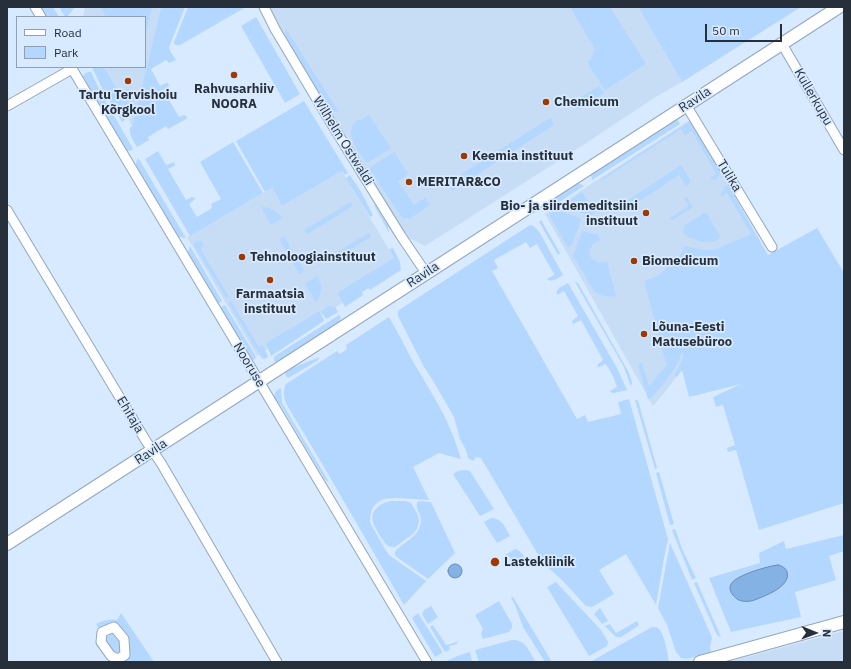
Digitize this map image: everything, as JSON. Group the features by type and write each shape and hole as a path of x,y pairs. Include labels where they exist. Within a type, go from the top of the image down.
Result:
{"street":[{"path":"35,7 40,16"},
{"name":"Wilhelm Ostwaldi","path":"264,7 275,29 331,123 426,273"},
{"name":"Ravila","path":"7,544 839,7"},
{"name":"Kullerkupu","path":"782,44 844,150"},
{"path":"7,106 71,68"},
{"name":"Nooruse","path":"71,68 427,662"},
{"name":"Tulika","path":"686,105 772,247"},
{"name":"Ehitaja","path":"7,210 152,451 161,463 277,662"},
{"path":"700,662 844,622"}],"shaded area":[{"name":"Tartu Tervishoiu Kõrgkool","path":"85,7 161,7 132,127 120,94 105,68 146,68 146,16 83,16"},
{"path":"269,7 638,7 682,82 657,96 425,246 407,237 338,129 277,26"},
{"path":"690,120 756,235 682,369 653,406 545,214"},
{"path":"342,171 399,268 257,356 187,237 272,188 282,206"},
{"path":"452,564 458,564 462,568 462,574 458,578 452,578 448,574 448,568"},
{"path":"778,565 786,569 787,572 787,577 782,586 755,600 739,600 732,594 730,585 735,580 753,571"},
{"path":"844,631 844,662 728,662"}],"green space":[{"path":"40,7 53,7 58,16 45,16"},
{"path":"59,7 75,7 68,16 64,16"},
{"path":"100,7 152,7 146,34 146,16 105,16"},
{"path":"161,7 185,7 169,47 176,60 169,63 166,60 151,69 160,86 168,83 168,87 163,90 179,117 184,115 187,117 168,129 166,126 148,137 149,140 137,147 131,135 130,127 132,127"},
{"path":"188,7 246,7 180,45 176,45 174,42"},
{"path":"570,7 610,7 646,64 605,90 587,62 591,59 595,49"},
{"path":"638,7 801,7 682,82"},
{"path":"256,17 300,94 285,103 241,26"},
{"path":"286,29 339,112 331,111 325,106 285,36"},
{"path":"92,68 105,68 120,94 127,89 132,91 125,120 122,122 102,88"},
{"path":"91,72 133,150 127,151 99,106 83,78 84,74"},
{"path":"599,86 604,93 578,110 573,102"},
{"path":"304,101 348,173 345,175 342,171 282,206 272,188 265,192 236,141"},
{"path":"369,115 391,148 367,163 353,141 351,130 359,119 360,120"},
{"path":"550,118 554,125 452,191 447,183"},
{"path":"677,119 680,124 592,180 591,175 593,172"},
{"path":"690,121 719,169 720,174 717,179 714,180 710,178 716,174 692,131 685,135 681,129 602,180 601,179 610,173"},
{"path":"233,142 263,193 190,236 145,159 158,151 166,165 174,162 174,166 168,169 186,200 194,197 195,199 189,204 197,217 212,208 211,204 221,199 200,162"},
{"path":"394,152 408,174 398,181 414,205 425,198 430,205 409,219 401,216 369,168"},
{"path":"138,158 186,238 179,237 177,235 136,168"},
{"path":"681,165 691,182 686,186 679,175 623,212 619,206"},
{"path":"350,175 373,215 370,217 346,178"},
{"path":"576,183 584,186 547,210 546,209 548,201"},
{"path":"726,185 728,185 768,255 817,228 844,273 844,503 759,530 736,450 728,452 727,448 735,445 723,405 716,407 713,397 741,384 689,397 682,370 677,377 674,375 683,357 684,354 682,352 669,377 650,399 648,399 638,365 642,363 649,386 667,365 658,338 644,281 656,277 662,272 669,262 675,260 679,256 684,246 714,250 751,234 727,193 721,197 721,193"},
{"path":"582,192 595,212 592,215 576,212 567,205 569,201"},
{"path":"687,197 693,207 671,220 670,218 689,206 684,199"},
{"path":"351,202 353,206 307,234 304,230"},
{"path":"374,205 388,226 389,233"},
{"path":"261,207 273,210 282,218 271,225"},
{"path":"555,210 581,220 572,245 568,248 549,214"},
{"path":"704,213 707,213 720,236 720,238 712,242 702,242 692,239 684,234 683,231 685,225"},
{"path":"541,220 560,253 558,255 539,222"},
{"path":"530,225 534,226 540,233 563,275 553,280 547,279 554,274 537,244 530,248 526,242 494,260 498,268 492,271 577,419 585,415 588,422 621,414 618,402 629,399 668,539 656,605 626,554 599,570 614,594 592,607 586,606 563,581 543,563 481,458 476,457 473,461 468,458 466,450 460,439 454,417 424,367 398,316 399,310"},
{"path":"582,231 599,235 600,240 592,246 590,254 595,261 607,262 616,296 605,296 594,291 573,256"},
{"path":"369,233 371,237 325,264 323,260"},
{"path":"284,236 292,251 288,254 279,239"},
{"path":"197,241 202,241 203,244 201,250 229,297 226,298 193,244"},
{"path":"190,246 222,301 218,304 188,254"},
{"path":"393,248 400,262 401,270 370,290 369,288 362,292 363,295 345,307 337,293 394,258 389,249"},
{"path":"295,254 304,270 299,274 290,257"},
{"path":"317,276 320,283 321,293 316,302 305,284"},
{"path":"575,282 578,283 629,373 632,382 631,387 624,367"},
{"path":"568,283 617,368 627,390 614,393 610,391 617,387 613,376 606,364 599,367 597,366 603,360 581,320 573,324 572,321 578,316 564,291 557,295 558,289"},
{"path":"231,301 259,347 263,345 268,357 263,359 261,357 229,304"},
{"path":"225,305 255,355 256,358 253,360 220,308"},
{"path":"329,306 335,307 338,312 326,319 321,311"},
{"path":"318,312 324,321 271,356 266,343"},
{"path":"339,315 341,318 338,323 278,361 274,361 275,356"},
{"path":"389,317 445,417 461,459 439,453 413,467 429,500 395,498 384,499 373,507 370,522 389,555 426,581 404,605 288,407 284,393 286,384 337,351 340,354 347,349 346,345"},
{"path":"320,357 317,361 290,377 288,378 286,376 285,373 292,368"},
{"path":"281,388 282,403 329,482 325,480 281,406 275,400 275,392"},
{"path":"635,400 637,400 639,404 657,468 655,469"},
{"path":"464,470 470,471 494,509 480,516 453,474"},
{"path":"659,472 674,524 670,525 656,473"},
{"path":"391,501 405,501 411,503 418,515 419,521 417,529 413,534 395,547 391,547 384,542 374,525 372,516 379,506"},
{"path":"417,502 431,502 455,553 428,579 395,555 398,548 418,531 421,520 417,509"},
{"path":"491,518 501,521 510,536 497,543 484,522"},
{"path":"675,529 683,551 696,578 692,580 672,530"},
{"path":"844,535 844,551 829,556 836,580 795,592 801,617 731,632 709,578 760,563 759,553 784,541 786,549"},
{"path":"670,543 712,638 710,647 711,653 686,659 681,658 676,652 667,625 658,608"},
{"path":"515,549 524,557 523,563 516,568 509,556 506,557 505,555"},
{"path":"556,582 601,630 608,642 607,646 589,656 547,587"},
{"path":"697,582 721,637 717,635 694,583"},
{"path":"513,597 552,662 545,662 523,627 511,598"},
{"path":"499,601 512,624 512,628 509,632 483,639 481,634 483,629 475,615"},
{"path":"431,606 438,617 428,624 422,614 424,610"},
{"path":"600,608 608,621 602,624 594,614"},
{"path":"121,613 154,662 122,662 119,657 117,658 96,624 106,620 117,620"},
{"path":"418,613 442,651 442,653 435,657 412,618"},
{"path":"637,621 638,626 621,637 616,637 605,626 610,624 616,633"},
{"path":"433,625 446,645 457,642 457,644 449,646 450,650 445,652 430,627"},
{"path":"652,627 657,628 663,635 669,662 590,662"},
{"path":"517,640 524,644 536,662 479,662 475,650"},
{"path":"470,652 472,662 444,662 460,655"}],"place":[{"name":"Rahvusarhiiv NOORA","path":"234,75"},
{"name":"Tartu Tervishoiu Kõrgkool","path":"128,81"},
{"name":"Chemicum","path":"546,102"},
{"name":"Keemia instituut","path":"464,156"},
{"name":"MERITAR&CO","path":"409,182"},
{"name":"Bio- ja siirdemeditsiini instituut","path":"646,213"},
{"name":"Tehnoloogiainstituut","path":"242,257"},
{"name":"Biomedicum","path":"634,261"},
{"name":"Farmaatsia instituut","path":"270,280"},
{"name":"Lõuna-Eesti Matusebüroo","path":"644,334"},
{"name":"Lastekliinik","path":"495,562"}]}
